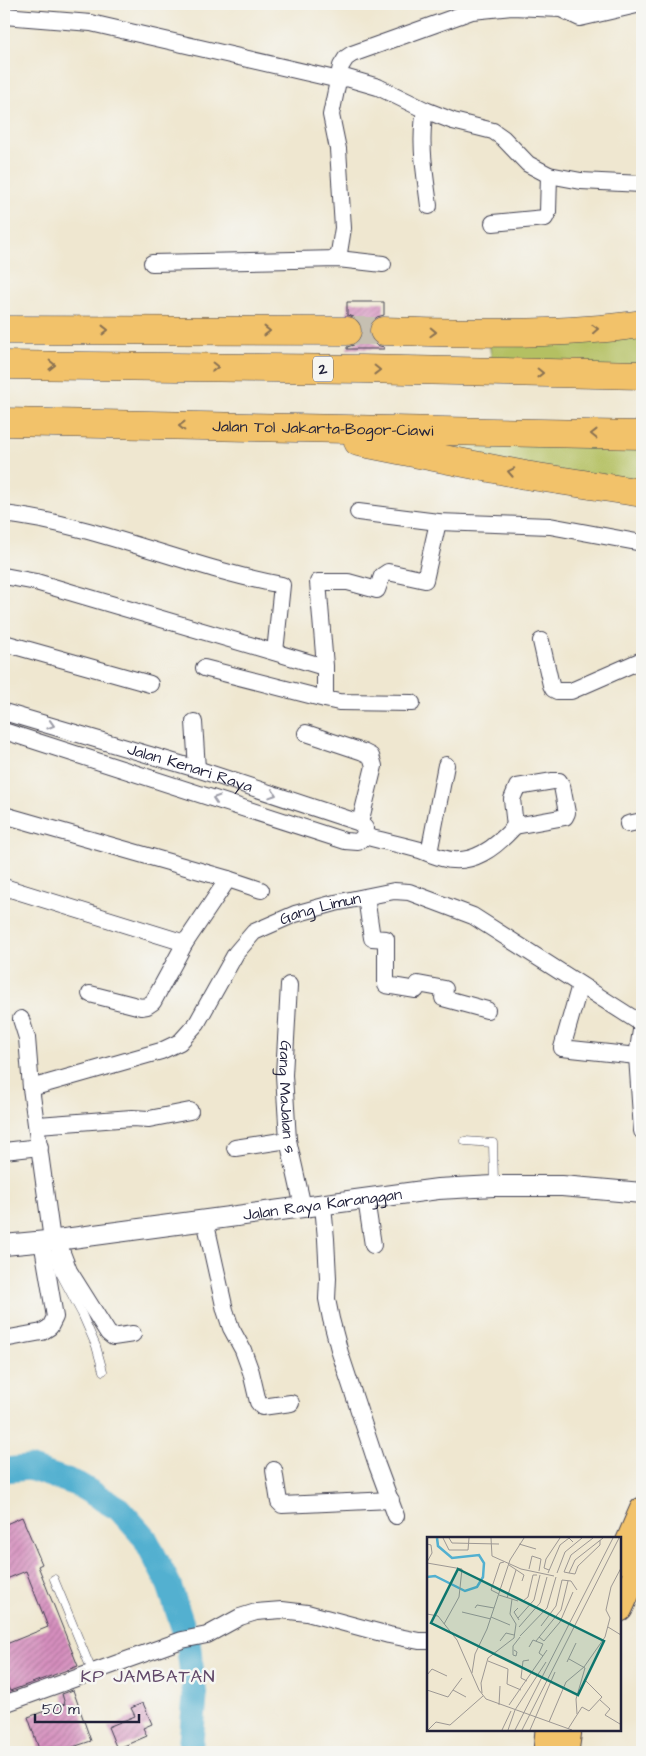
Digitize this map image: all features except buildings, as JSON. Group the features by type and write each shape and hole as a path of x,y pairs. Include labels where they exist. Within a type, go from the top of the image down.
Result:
{"highway":[{"path":"384,331 488,334 617,328 642,324"},
{"path":"4,330 347,331"},
{"name":"2","path":"4,365 370,369 642,375"},
{"name":"Jalan Tol Jakarta–Bogor–Ciawi","path":"4,422 642,435"},
{"path":"284,428 525,475 642,493"}],"main road":[{"path":"621,1559 642,1510"},
{"path":"621,1608 642,1560"},
{"path":"546,1752 548,1731"},
{"path":"566,1752 570,1731"}],"street":[{"path":"338,259 344,228 338,149 331,115 343,62 352,54 462,9 472,11 512,7 561,9 580,18 642,4"},
{"path":"4,16 92,23 339,80 347,78 378,87 425,110 453,121 493,131 504,138 528,164 549,175 581,181 642,184"},
{"path":"425,110 421,131 429,206"},
{"path":"493,223 545,218 548,212 549,175"},
{"path":"152,263 338,259 384,264"},
{"path":"358,512 438,522 550,526 642,543"},
{"path":"4,514 24,516 108,536 253,580 282,586 275,652"},
{"path":"325,699 325,666 318,582 348,582 377,590 382,576 388,572 425,580 438,522"},
{"path":"4,576 36,582 321,666"},
{"path":"541,641 551,685 557,691 571,691 642,660"},
{"path":"4,643 150,684"},
{"path":"204,668 339,702 412,703"},
{"name":"Jalan Kenari Raya","path":"4,712 197,769 443,859 462,860 481,856 501,842 515,826"},
{"path":"194,722 197,769"},
{"name":"Jalan Kenari Raya","path":"4,731 346,841 358,842 362,830"},
{"path":"306,733 371,756 374,766 362,830"},
{"path":"429,853 446,765"},
{"path":"4,815 261,890"},
{"path":"90,994 141,1007 153,1002 186,943 228,879"},
{"path":"4,887 186,943"},
{"name":"Gang Limun","path":"32,1088 161,1051 180,1042 198,1023 236,953 254,932 295,914 334,903 394,891 410,892 472,916 642,1024"},
{"path":"366,897 372,938 386,939 386,985 416,990 418,984 445,989 443,998 487,1010"},
{"name":"Gang MaJalan s","path":"289,985 284,1075 288,1140 303,1207"},
{"path":"580,985 562,1048 637,1056"},
{"path":"4,1339 42,1332 50,1327 55,1317 50,1241 38,1125 27,1038 21,1019"},
{"path":"642,1024 637,1056 642,1130"},
{"path":"38,1125 132,1118 149,1119 190,1111"},
{"path":"235,1148 288,1140"},
{"path":"4,1151 40,1147"},
{"name":"Jalan Raya Karanggan","path":"4,1245 50,1241 438,1189 494,1186 562,1186 642,1193"},
{"path":"366,1199 373,1245"},
{"path":"323,1205 328,1278 327,1299 331,1318 340,1352 377,1465 396,1516"},
{"path":"204,1220 225,1310 251,1372 258,1402 262,1407 291,1403"},
{"path":"50,1241 108,1333 117,1338 133,1334"},
{"path":"274,1470 279,1502 282,1505 391,1500"},
{"path":"4,1704 182,1640 208,1635 240,1617 256,1612 282,1610 308,1613 389,1635 427,1641"}],"lane":[{"path":"465,1141 493,1143 494,1186"},
{"path":"50,1241 59,1271 82,1314 96,1346 103,1371"},
{"path":"54,1579 92,1672"}],"green space":[{"path":"642,324 642,375 493,372 488,334"},
{"path":"284,428 642,435 642,493"}],"waterway":[{"path":"4,1470 29,1468 77,1484 119,1509 145,1538 169,1585 188,1642 195,1697 190,1752"}],"tunnel":[{"path":"347,331 384,331"}],"district":[{"name":"KP JAMBATAN","path":"148,1676"}]}
